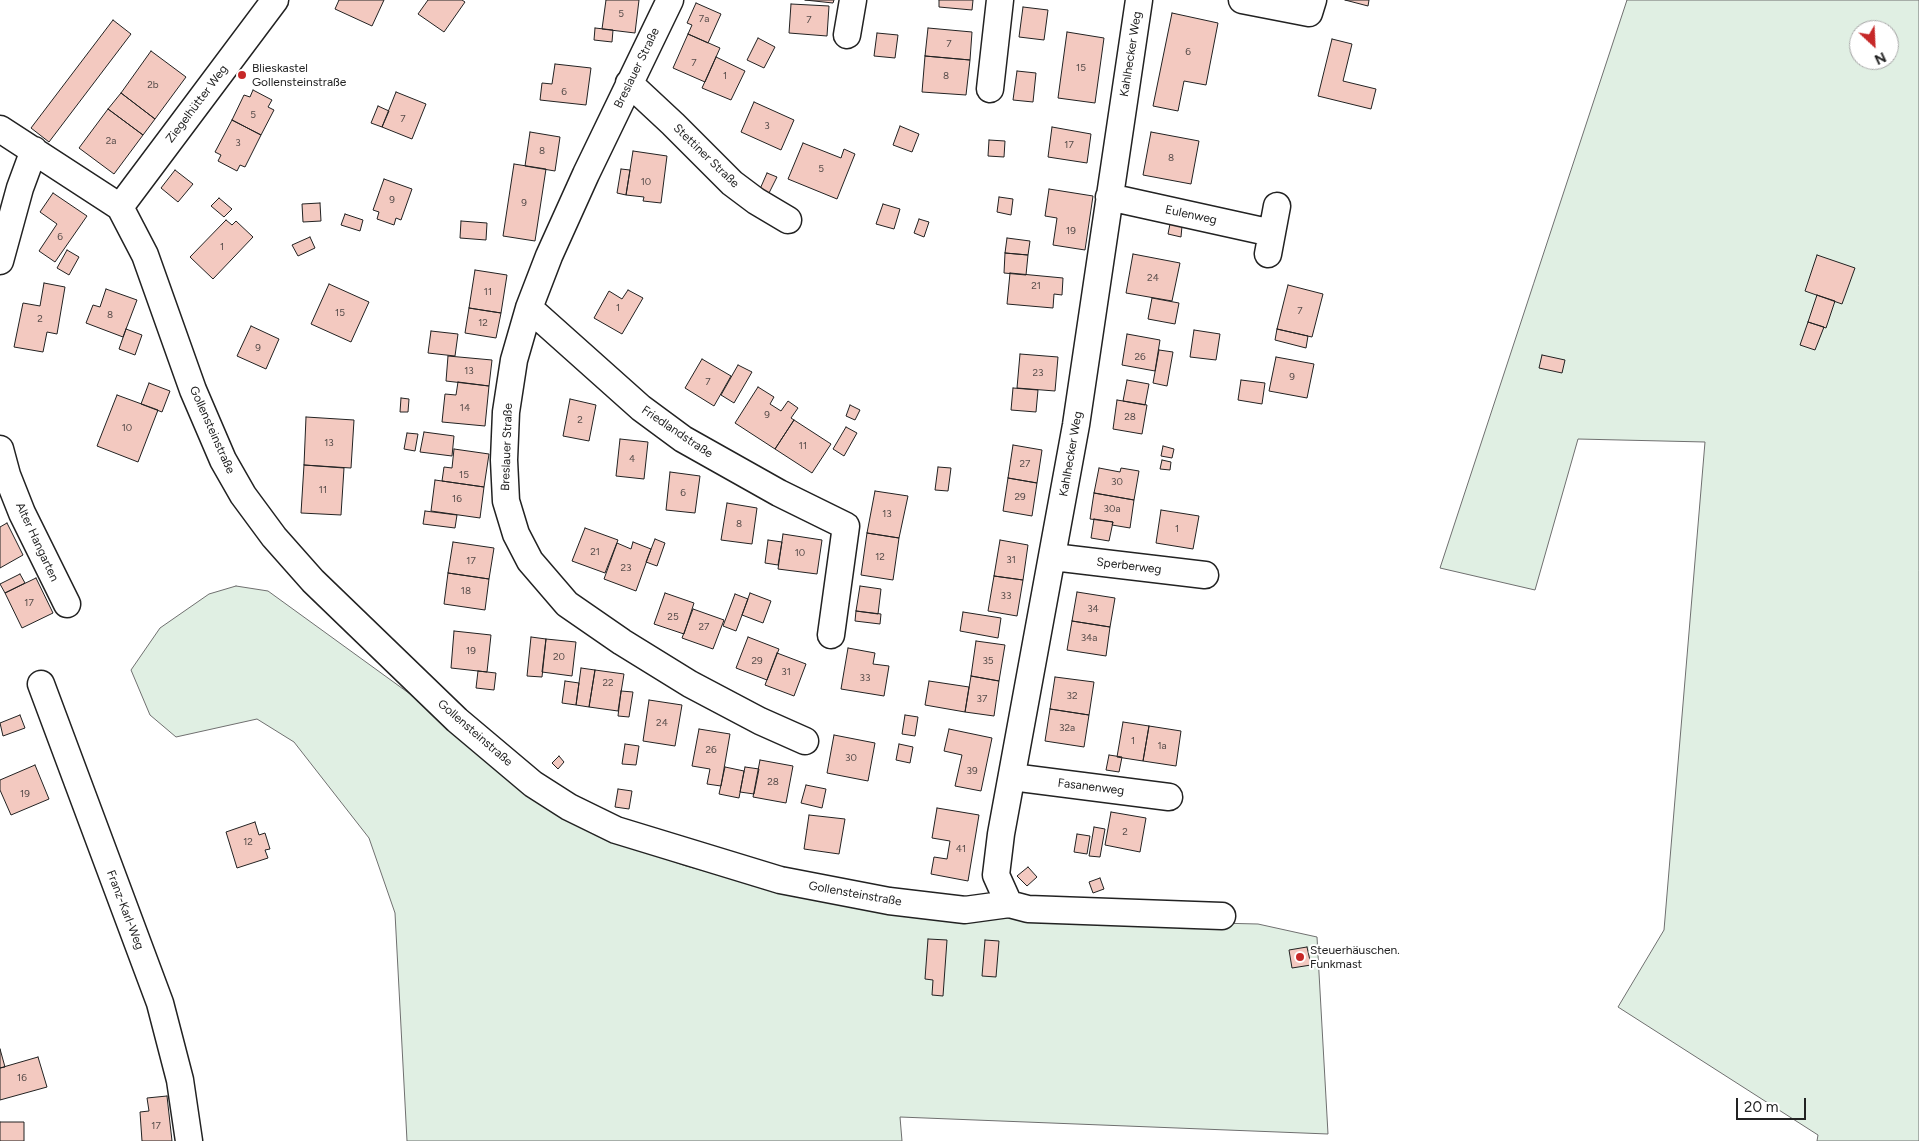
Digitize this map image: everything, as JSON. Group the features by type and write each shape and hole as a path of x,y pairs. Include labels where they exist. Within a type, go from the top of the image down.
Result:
{"street":[{"name":"Ziegelhütter Weg","path":"120,208 275,0"},
{"name":"Breslauer Straße","path":"670,0 629,83 549,256 529,308 514,360 507,404 504,460 506,501 516,534 530,561 566,604 622,642 690,684 760,721 805,741"},
{"path":"847,35 853,0"},
{"path":"990,89 1000,0"},
{"name":"Kahlhecker Weg","path":"1009,904 996,875 1001,834 1076,425 1139,0"},
{"path":"1242,0 1309,13 1313,0"},
{"name":"Stettiner Straße","path":"629,83 732,183 756,202 788,220"},
{"name":"Gollensteinstraße","path":"0,129 120,208 145,255 193,390 223,460 243,495 274,537 313,581 457,720 533,784 569,807 616,830 780,880 889,901 965,910 1009,904 1028,909 1222,916"},
{"path":"0,261 20,188 34,150"},
{"name":"Eulenweg","path":"1109,197 1270,243 1277,206"},
{"name":"Friedlandstraße","path":"529,308 558,332 640,408 682,439 779,493 846,526 831,635"},
{"name":"Alter Hangarten","path":"0,449 7,476 22,513 67,604"},
{"name":"Sperberweg","path":"1053,556 1205,576"},
{"name":"Franz-Karl-Weg","path":"40,684 160,1003 180,1080 188,1141"},
{"name":"Fasanenweg","path":"1012,777 1169,796"}],"green space":[{"path":"1627,0 1919,0 1919,1141 1817,1141 1818,1135 1618,1007 1664,930 1705,442 1578,439 1535,590 1440,568"},
{"path":"236,586 268,591 610,839 686,866 805,898 964,917 1258,924 1317,937 1328,1134 900,1117 902,1141 407,1141 395,913 369,838 294,742 257,719 176,737 150,715 131,670 160,628 209,594"}],"building":[{"path":"339,0 384,0 372,26 335,9"},
{"path":"428,0 462,0 465,2 444,32 418,14"},
{"path":"606,0 639,0 635,33 602,29"},
{"path":"805,0 834,0 833,3"},
{"path":"939,0 973,0 972,10 939,7"},
{"path":"1345,0 1369,0 1368,6"},
{"path":"696,3 721,14 708,43 688,34 692,25 687,23"},
{"path":"791,4 829,6 827,36 789,33"},
{"path":"1023,7 1048,10 1044,40 1019,37"},
{"path":"1172,13 1218,23 1206,85 1184,81 1178,111 1153,106"},
{"path":"113,20 131,34 49,142 31,128"},
{"path":"595,28 613,30 612,42 594,40"},
{"path":"928,28 972,32 970,60 925,56"},
{"path":"1067,32 1104,38 1095,103 1058,98"},
{"path":"877,33 898,35 895,58 874,56"},
{"path":"688,34 720,48 705,82 673,68"},
{"path":"758,38 775,47 764,68 747,60"},
{"path":"1332,39 1352,44 1343,81 1376,89 1371,109 1318,96"},
{"path":"151,51 186,77 155,119 121,93"},
{"path":"925,56 970,60 966,95 922,92"},
{"path":"716,57 745,71 731,100 702,88"},
{"path":"555,64 591,68 586,105 540,100 542,83 552,84"},
{"path":"1017,71 1036,73 1033,102 1013,100"},
{"path":"253,90 272,100 268,107 274,110 261,135 232,120 244,95 250,97"},
{"path":"396,92 426,104 412,139 382,127"},
{"path":"121,93 155,119 143,135 108,109"},
{"path":"754,102 794,120 781,150 741,132"},
{"path":"378,106 389,111 382,127 371,123"},
{"path":"108,109 143,135 114,174 79,148"},
{"path":"232,120 261,135 245,167 240,165 237,171 218,161 221,155 215,152"},
{"path":"900,126 919,134 912,152 893,145"},
{"path":"1052,127 1091,134 1087,163 1048,157"},
{"path":"530,132 560,137 555,171 525,166"},
{"path":"1151,132 1199,141 1191,184 1143,175"},
{"path":"989,140 1005,141 1004,157 988,156"},
{"path":"803,143 841,158 844,149 855,154 837,199 788,179"},
{"path":"633,151 667,156 661,203 643,201 644,197 626,195"},
{"path":"514,164 546,169 535,241 503,236"},
{"path":"621,169 630,170 626,195 617,193"},
{"path":"175,170 193,184 178,202 161,188"},
{"path":"767,173 777,177 769,193 760,189"},
{"path":"384,179 412,189 401,220 396,218 394,225 377,219 379,212 373,210"},
{"path":"1049,189 1093,196 1085,250 1053,245 1057,218 1045,216"},
{"path":"53,193 87,216 55,262 39,251 57,224 40,212"},
{"path":"999,197 1013,199 1011,215 997,212"},
{"path":"219,198 232,209 224,217 211,206"},
{"path":"320,203 321,221 303,222 302,204"},
{"path":"883,204 900,209 894,229 876,224"},
{"path":"345,214 363,220 360,231 341,225"},
{"path":"919,219 929,222 924,237 914,233"},
{"path":"226,220 232,225 236,221 253,237 213,279 190,257"},
{"path":"461,221 487,223 486,240 460,238"},
{"path":"1170,224 1182,226 1181,237 1168,234"},
{"path":"310,237 315,248 298,256 292,245"},
{"path":"1007,238 1030,241 1028,255 1005,253"},
{"path":"67,250 79,257 69,275 57,268"},
{"path":"1005,253 1028,255 1026,275 1004,273"},
{"path":"1133,254 1180,263 1172,301 1126,293"},
{"path":"1817,255 1855,268 1842,304 1805,291"},
{"path":"475,270 507,275 501,313 469,308"},
{"path":"1010,273 1063,278 1062,295 1054,294 1053,308 1007,304"},
{"path":"44,283 65,287 57,334 47,332 43,352 14,347 23,303 40,306"},
{"path":"329,284 369,302 351,342 311,324"},
{"path":"1288,285 1323,294 1312,337 1277,329"},
{"path":"106,289 137,300 123,337 86,323 93,305 100,307"},
{"path":"628,290 643,298 622,334 594,318 609,291 622,299"},
{"path":"1817,295 1835,301 1826,328 1808,322"},
{"path":"1152,298 1179,303 1175,324 1148,319"},
{"path":"469,308 501,313 496,338 465,333"},
{"path":"1808,322 1824,327 1815,350 1800,345"},
{"path":"251,326 279,339 266,369 237,356"},
{"path":"126,329 142,335 135,355 119,349"},
{"path":"1277,329 1308,336 1306,348 1275,340"},
{"path":"1194,330 1220,334 1216,360 1190,357"},
{"path":"431,331 458,334 455,356 428,353"},
{"path":"1127,334 1160,340 1155,371 1122,365"},
{"path":"1159,350 1173,352 1167,386 1153,383"},
{"path":"1020,354 1058,357 1055,391 1017,388"},
{"path":"1542,355 1565,360 1562,373 1539,368"},
{"path":"448,356 492,360 489,386 446,381"},
{"path":"1276,357 1314,364 1307,398 1269,391"},
{"path":"702,359 731,376 714,406 685,388"},
{"path":"738,365 752,372 734,403 721,395"},
{"path":"1127,380 1149,384 1145,405 1123,401"},
{"path":"1241,380 1265,383 1262,404 1238,400"},
{"path":"458,382 489,386 485,426 442,422 445,394 456,395"},
{"path":"149,383 170,391 162,412 141,404"},
{"path":"758,387 774,397 770,404 781,411 788,401 798,408 791,418 794,420 775,449 735,423"},
{"path":"1013,388 1038,390 1036,412 1011,410"},
{"path":"117,395 158,410 138,462 97,446"},
{"path":"401,398 409,399 408,412 400,412"},
{"path":"570,399 596,405 589,441 563,436"},
{"path":"1117,400 1147,405 1142,434 1113,429"},
{"path":"850,405 860,410 855,420 846,416"},
{"path":"306,417 354,420 351,468 304,465"},
{"path":"794,420 831,444 812,473 775,449"},
{"path":"846,427 857,433 844,456 833,449"},
{"path":"424,432 454,436 452,456 420,452"},
{"path":"407,433 418,434 415,451 404,449"},
{"path":"620,439 648,442 644,479 616,476"},
{"path":"1013,445 1042,450 1037,483 1008,478"},
{"path":"1163,446 1174,449 1172,458 1161,456"},
{"path":"454,449 489,454 484,487 442,481 444,467 452,468"},
{"path":"1162,460 1171,462 1170,470 1160,469"},
{"path":"304,465 344,468 341,515 301,513"},
{"path":"938,467 951,468 948,491 935,490"},
{"path":"1099,468 1120,472 1121,468 1139,471 1134,500 1094,493"},
{"path":"670,472 700,476 695,513 666,510"},
{"path":"1008,478 1037,483 1032,516 1003,511"},
{"path":"435,480 484,487 480,518 431,511"},
{"path":"875,491 908,496 899,538 867,533"},
{"path":"1094,493 1134,500 1130,528 1112,525 1113,522 1090,519"},
{"path":"727,503 757,508 752,544 721,540"},
{"path":"1161,510 1199,516 1193,549 1156,543"},
{"path":"425,511 457,515 455,528 423,524"},
{"path":"1094,519 1113,522 1109,541 1091,538"},
{"path":"7,523 23,555 0,568 0,527"},
{"path":"585,528 618,540 605,573 572,561"},
{"path":"867,533 899,538 893,580 861,575"},
{"path":"783,534 822,540 817,574 778,569"},
{"path":"655,539 665,543 657,566 646,562"},
{"path":"768,540 782,542 778,565 765,563"},
{"path":"1000,540 1028,545 1023,580 994,576"},
{"path":"453,542 494,548 489,579 448,573"},
{"path":"633,542 651,549 636,591 604,579 617,543 631,549"},
{"path":"448,573 489,579 485,610 444,604"},
{"path":"20,574 25,583 5,593 0,584"},
{"path":"994,576 1023,580 1017,616 988,611"},
{"path":"36,578 53,613 22,628 5,593"},
{"path":"860,586 881,589 878,614 856,611"},
{"path":"1077,592 1115,598 1110,627 1072,621"},
{"path":"665,593 694,603 684,634 654,624"},
{"path":"750,593 771,601 763,623 742,615"},
{"path":"735,594 748,599 736,631 723,626"},
{"path":"693,609 724,620 713,649 682,638"},
{"path":"856,611 881,614 880,624 855,621"},
{"path":"963,612 1001,618 998,638 960,631"},
{"path":"1072,621 1110,627 1106,656 1067,650"},
{"path":"454,631 491,635 487,672 451,668"},
{"path":"531,637 546,639 542,677 527,676"},
{"path":"748,637 779,649 767,680 736,668"},
{"path":"546,639 576,642 572,676 542,672"},
{"path":"976,641 1005,645 999,681 971,676"},
{"path":"848,648 875,653 873,664 889,666 884,696 841,689"},
{"path":"777,653 806,664 794,696 765,685"},
{"path":"581,668 595,670 589,707 576,705"},
{"path":"595,670 624,674 618,711 589,707"},
{"path":"478,671 496,673 494,690 476,688"},
{"path":"971,676 999,681 994,716 965,712"},
{"path":"1055,677 1094,682 1089,715 1050,709"},
{"path":"565,681 579,683 576,705 562,703"},
{"path":"929,681 969,687 965,712 925,705"},
{"path":"621,691 633,692 629,717 618,716"},
{"path":"649,700 682,705 675,746 643,741"},
{"path":"1050,709 1089,715 1084,747 1045,741"},
{"path":"20,715 25,728 3,736 0,723"},
{"path":"905,715 918,717 915,736 902,734"},
{"path":"1123,722 1149,726 1143,761 1117,757"},
{"path":"1149,726 1181,731 1176,766 1143,761"},
{"path":"699,729 730,734 721,786 707,784 710,769 692,766"},
{"path":"949,729 992,738 981,791 955,786 962,755 944,751"},
{"path":"834,735 875,743 868,781 827,773"},
{"path":"625,744 639,746 636,765 622,764"},
{"path":"899,744 913,747 910,763 896,760"},
{"path":"1109,755 1122,757 1119,772 1106,770"},
{"path":"559,756 564,762 558,769 552,763"},
{"path":"760,760 793,766 786,803 753,797"},
{"path":"35,765 49,799 11,815 0,790 0,780"},
{"path":"725,767 744,771 739,798 719,794"},
{"path":"745,767 759,769 754,794 740,792"},
{"path":"806,785 826,789 822,808 801,803"},
{"path":"618,789 632,791 629,809 615,807"},
{"path":"937,808 979,815 968,881 931,874 934,857 947,859 950,841 932,838"},
{"path":"1111,812 1146,818 1140,852 1105,845"},
{"path":"809,815 845,819 839,854 804,849"},
{"path":"255,822 259,835 265,833 270,849 265,850 268,858 237,868 226,832"},
{"path":"1094,827 1105,829 1100,857 1089,856"},
{"path":"1077,834 1090,836 1087,854 1074,852"},
{"path":"1028,867 1037,877 1027,886 1017,876"},
{"path":"1100,878 1104,889 1093,893 1089,882"},
{"path":"928,939 947,940 943,996 932,995 933,980 925,979"},
{"path":"985,940 999,941 996,977 982,976"},
{"name":"Steuerhäuschen. Funkmast","path":"1307,947 1311,965 1292,968 1289,950"},
{"path":"0,1049 5,1067 0,1068"},
{"path":"38,1057 47,1087 0,1100 0,1068"},
{"path":"167,1096 172,1141 142,1141 140,1112 149,1111 147,1098"},
{"path":"0,1122 24,1122 24,1141 0,1141"}],"place":[{"name":"Blieskastel Gollensteinstraße","path":"242,75"},
{"name":"Steuerhäuschen. Funkmast","path":"1300,957"}]}
